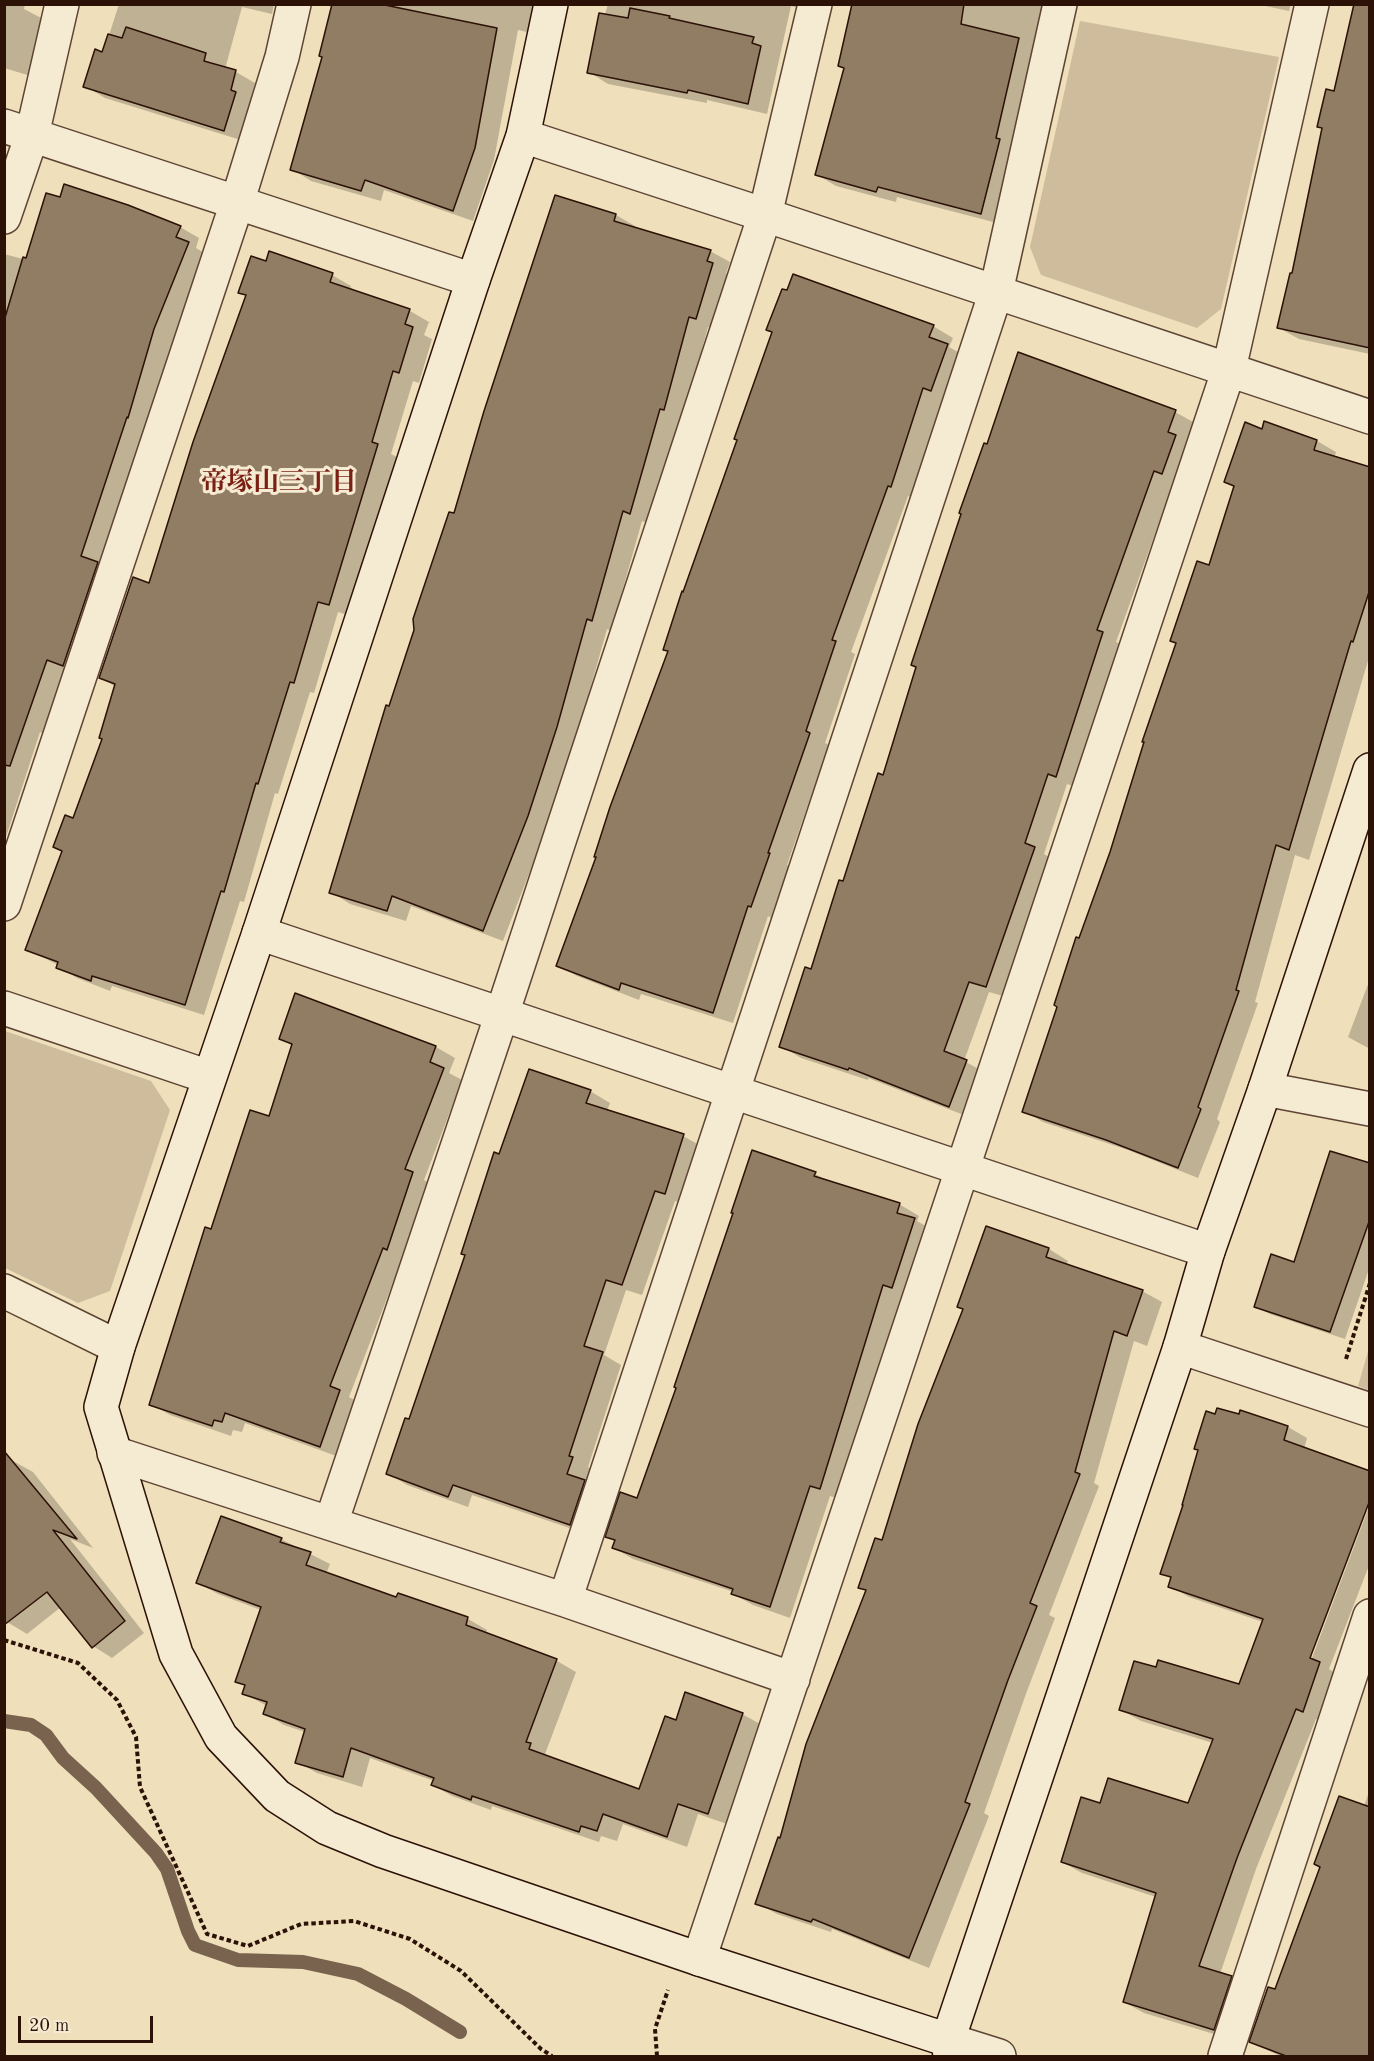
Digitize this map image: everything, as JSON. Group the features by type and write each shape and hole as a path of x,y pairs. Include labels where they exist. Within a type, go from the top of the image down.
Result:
{"street":[{"path":"4,217 18,131 62,4"},
{"path":"4,904 237,203 282,57 294,4"},
{"path":"551,4 523,136 118,1347 101,1407 176,1654 221,1737 277,1796 327,1828 383,1851 949,2048 999,2056"},
{"path":"331,1523 502,1014 765,215 815,4"},
{"path":"565,1600 996,292 1060,4"},
{"path":"689,1956 793,1680 1229,369 1312,4"},
{"path":"18,131 473,280"},
{"path":"523,136 1370,417"},
{"path":"949,2048 1180,1347 1208,1251 1265,1089 1370,770"},
{"path":"258,933 1208,1251"},
{"path":"4,1008 209,1077"},
{"path":"1265,1089 1370,1109"},
{"path":"4,1291 118,1347"},
{"path":"1180,1347 1370,1410"},
{"path":"114,1453 565,1600 793,1680"},
{"path":"1225,2056 1370,1616"}],"path":[{"path":"1335,1398 1370,1282"},
{"path":"4,1640 78,1663 117,1700 136,1737 140,1788 207,1935 248,1946 301,1924 354,1921 410,1939 461,1971 541,2049 552,2056"},
{"path":"657,2056 655,2029 689,1956"}],"shaded area":[{"path":"1080,21 1279,57 1221,309 1197,328 1041,275 1030,247"},
{"path":"5,1031 151,1081 170,1110 110,1291 78,1303 5,1268"},
{"path":"1369,1348 1369,1390 1358,1386"}],"building":[{"path":"332,4 380,4 497,28 475,148 453,211 365,180 361,191 290,170 322,57 319,56"},
{"path":"852,4 964,4 961,24 1019,38 996,138 1000,139 981,214 878,187 876,192 815,175 844,68 838,66"},
{"path":"1354,4 1370,4 1370,348 1277,328 1290,273 1292,273 1322,128 1317,127 1326,89 1334,91"},
{"path":"630,8 754,37 752,43 761,46 748,104 688,90 687,93 587,73 599,13 628,18"},
{"path":"126,27 206,53 204,61 236,70 231,90 236,92 224,131 83,87 95,49 102,52 108,34 122,38"},
{"path":"64,184 128,205 181,226 176,237 189,242 154,329 128,418 81,556 98,562 63,666 47,660 10,766 4,765 4,321 23,257 26,258 46,193 60,197"},
{"path":"555,195 616,214 614,221 711,250 707,261 713,263 696,319 689,317 664,410 660,409 630,514 623,511 592,621 587,619 557,727 528,816 483,931 392,896 387,911 329,893 386,705 389,706 414,630 413,619 449,512 454,513 484,411"},
{"path":"269,251 333,273 330,282 410,309 405,324 413,327 399,373 393,371 372,442 378,444 329,605 318,602 294,683 290,682 258,784 256,783 224,892 221,891 185,1005 92,976 91,981 56,968 58,962 25,950 62,851 53,847 65,815 73,818 102,739 99,738 115,684 99,678 133,577 149,583 193,442 246,295 238,293 251,256 266,261"},
{"path":"793,274 934,325 929,337 948,344 931,391 923,388 891,487 888,486 832,640 836,641 806,731 810,733 751,907 748,906 713,1013 621,983 619,990 556,966 596,857 594,857 610,807 668,651 663,650 682,591 737,440 734,439 772,332 766,330 782,289 787,290"},
{"path":"1018,352 1176,410 1168,432 1176,435 1162,474 1154,471 1097,630 1103,632 1056,777 1048,774 1025,843 1035,847 986,987 969,982 944,1051 967,1060 949,1107 849,1068 848,1070 779,1047 805,967 811,969 839,880 843,881 878,773 883,775 916,667 911,665 961,514 959,513 984,443 987,444"},
{"path":"1264,421 1317,440 1314,450 1370,467 1370,589 1353,642 1351,641 1289,850 1276,845 1236,990 1239,991 1198,1107 1201,1109 1178,1168 1106,1140 1022,1112 1057,1007 1054,1005 1076,937 1079,938 1110,852 1144,742 1142,742 1176,643 1170,641 1197,561 1209,565 1234,486 1224,482 1245,422 1262,429"},
{"path":"295,993 436,1046 430,1062 444,1068 405,1169 413,1172 387,1250 383,1248 330,1386 340,1390 320,1447 225,1413 222,1422 214,1420 212,1426 149,1405 205,1227 211,1229 250,1110 269,1116 292,1044 279,1039"},
{"path":"529,1069 591,1090 586,1103 684,1134 665,1194 655,1191 622,1285 606,1280 584,1346 603,1352 569,1456 573,1457 567,1474 585,1480 570,1525 453,1485 448,1497 386,1474 405,1418 409,1419 465,1255 461,1254 494,1152 499,1154"},
{"path":"752,1150 816,1172 814,1176 900,1203 897,1213 915,1218 892,1288 883,1285 820,1489 810,1486 770,1607 731,1594 733,1589 612,1548 615,1540 605,1537 620,1492 637,1498 676,1388 674,1387"},
{"path":"1330,1151 1370,1163 1370,1219 1330,1332 1254,1307 1271,1254 1294,1262"},
{"path":"986,1226 1049,1248 1046,1257 1143,1290 1127,1336 1114,1331 1075,1472 1080,1474 1030,1603 1037,1606 965,1802 970,1804 909,1958 813,1919 811,1922 755,1904 778,1837 780,1838 806,1744 866,1590 858,1588 875,1538 882,1540 918,1424 963,1309 957,1307"},
{"path":"1217,1408 1239,1414 1240,1410 1288,1426 1284,1440 1370,1471 1370,1500 1310,1658 1320,1662 1303,1712 1296,1709 1237,1858 1199,1966 1232,1976 1214,2030 1123,2002 1156,1893 1061,1862 1081,1797 1100,1803 1108,1778 1188,1803 1213,1739 1119,1710 1134,1661 1156,1667 1158,1660 1239,1684 1263,1619 1168,1587 1171,1577 1160,1574 1183,1505 1198,1450 1194,1449 1206,1411 1215,1414"},
{"path":"4,1451 77,1539 53,1530 125,1621 92,1648 47,1592 4,1625"},
{"path":"221,1516 282,1538 280,1542 311,1552 306,1565 396,1597 398,1593 468,1617 466,1625 557,1659 526,1742 531,1743 529,1749 639,1789 665,1716 676,1720 685,1692 743,1713 708,1814 678,1804 667,1837 603,1814 597,1831 581,1826 579,1832 472,1796 471,1800 431,1785 434,1778 351,1748 343,1777 295,1763 305,1729 263,1714 267,1702 242,1694 245,1685 235,1682 261,1607 196,1583"},
{"path":"1339,1796 1370,1807 1370,2056 1286,2056 1249,2042 1268,1987 1275,1989 1320,1867 1314,1864"}],"waterway":[{"path":"4,1721 31,1725 46,1735 63,1758 96,1788 156,1853 167,1869 195,1945 238,1960 303,1962 358,1974 406,1999 460,2032"}],"district":[{"name":"帝塚山三丁目","path":"279,483"}]}
